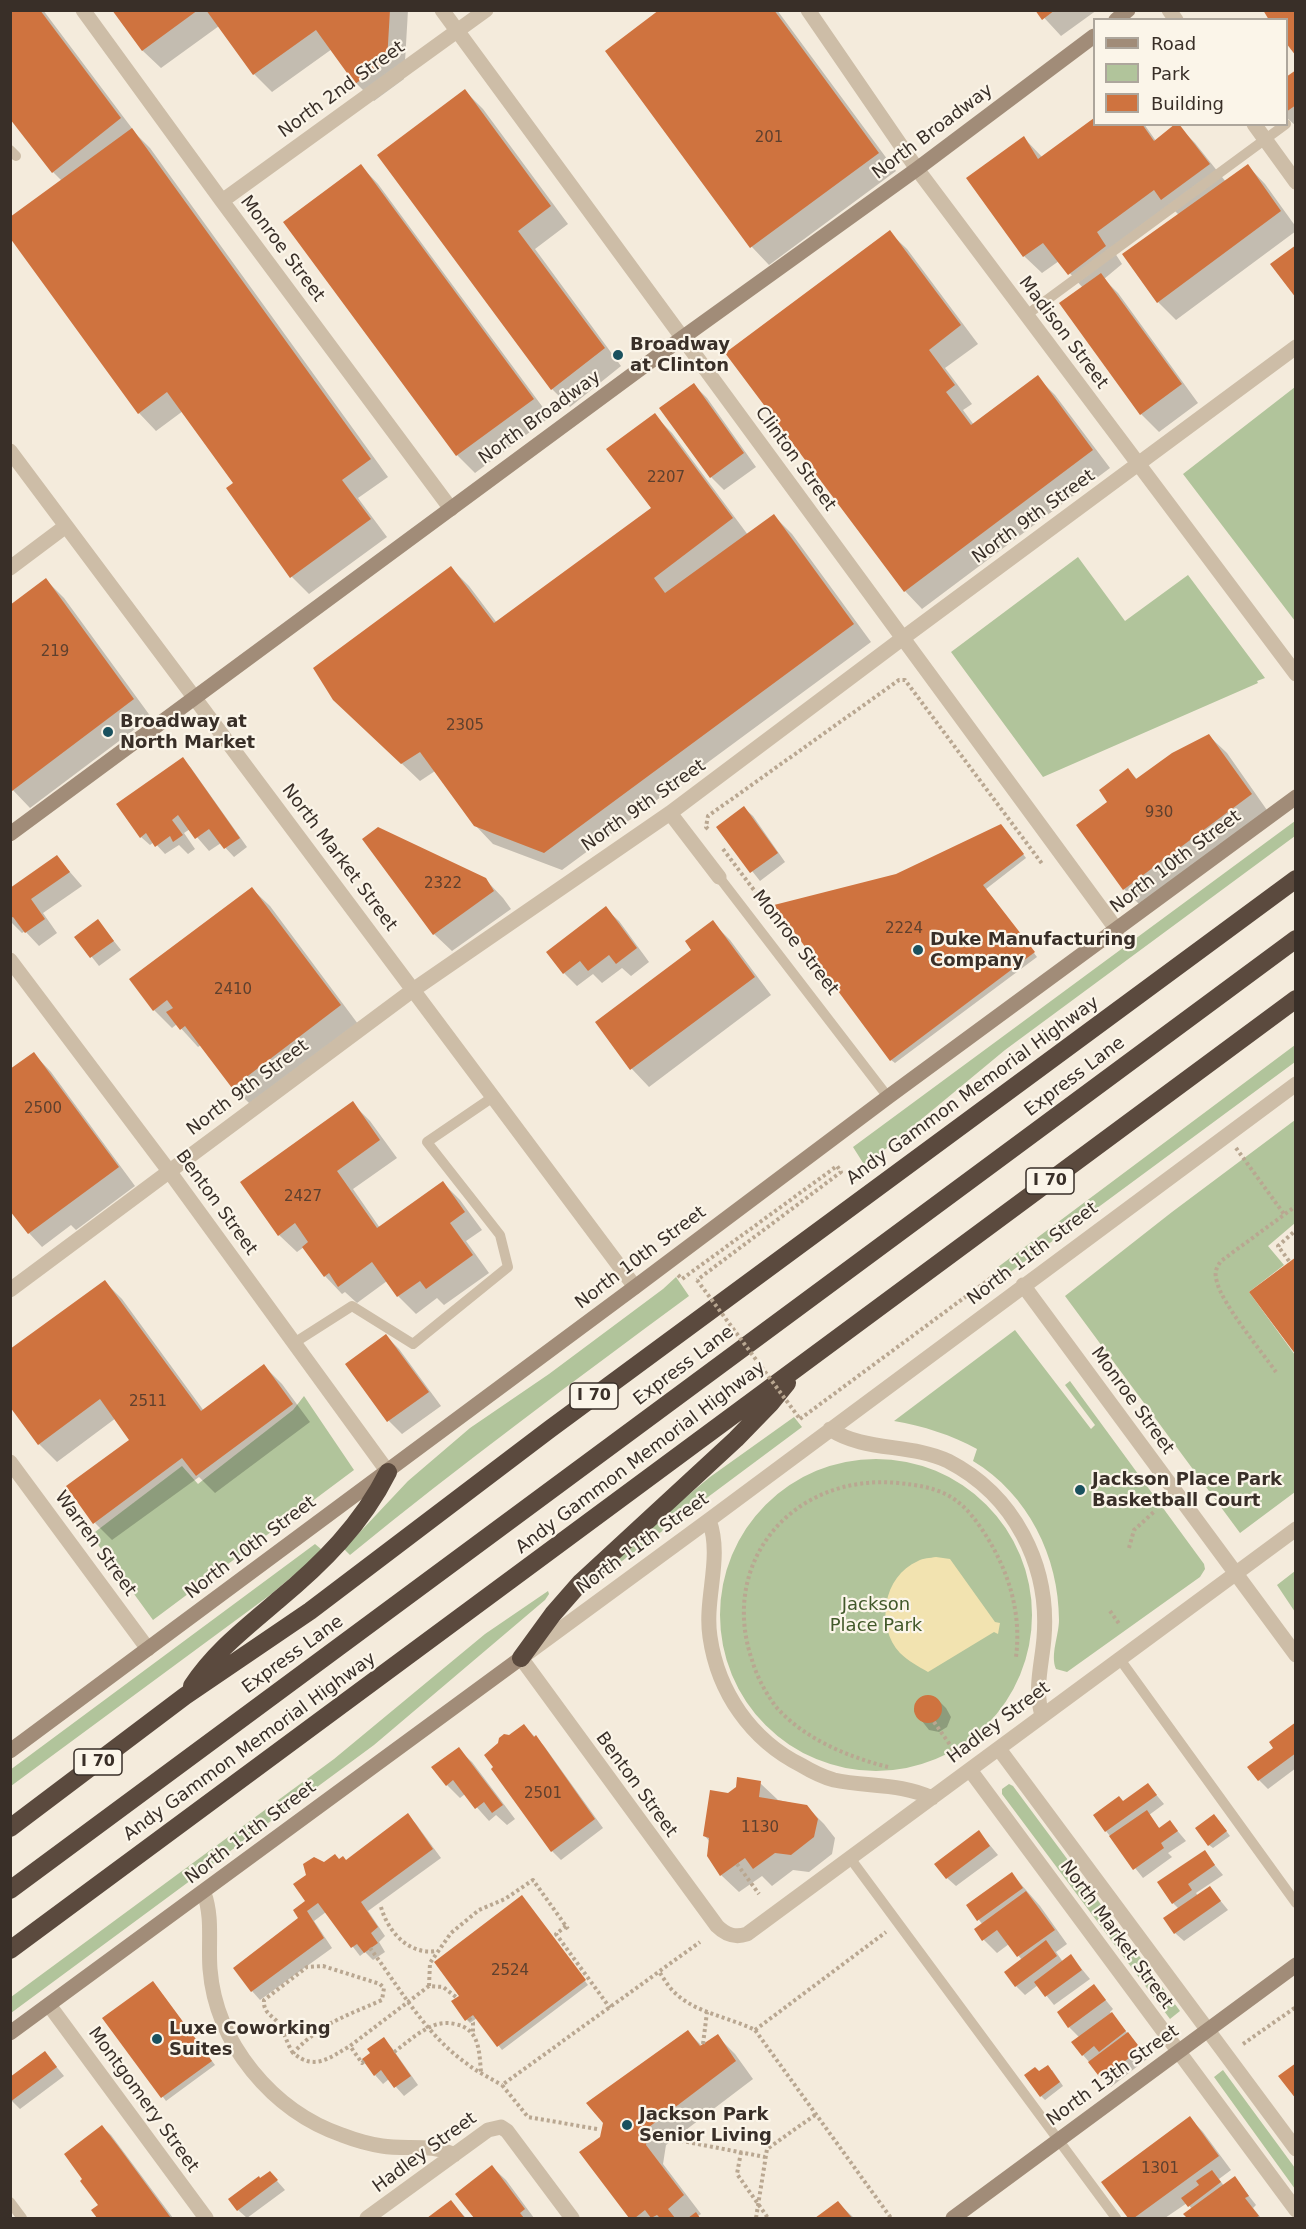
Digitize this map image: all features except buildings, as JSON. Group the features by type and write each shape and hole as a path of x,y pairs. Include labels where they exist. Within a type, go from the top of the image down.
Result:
{"highway":[{"name":"Andy Gammon Memorial Highway","path":"10,1828 185,1696 310,1611 559,1422 1296,879"},
{"name":"Express Lane","path":"10,1890 1296,939"},
{"name":"Andy Gammon Memorial Highway","path":"10,1950 1296,999"},
{"path":"521,1658 580,1582 736,1439 770,1404 804,1362"},
{"path":"185,1696 204,1669 235,1635 293,1588 344,1538 364,1514 388,1472"}],"street":[{"name":"Monroe Street","path":"84,10 222,201 451,508"},
{"name":"Clinton Street","path":"442,10 1118,930"},
{"name":"North 2nd Street","path":"222,201 486,10"},
{"name":"Madison Street","path":"808,10 917,169 1025,316 1296,674"},
{"name":"North Broadway","path":"10,834 1093,37"},
{"path":"1255,126 1296,182"},
{"name":"North 9th Street","path":"10,1290 413,990 670,813 1296,347"},
{"name":"North Market Street","path":"10,451 635,1287"},
{"path":"10,568 66,526"},
{"name":"North 10th Street","path":"10,1751 388,1472 888,1097 1296,797"},
{"name":"Monroe Street","path":"670,813 719,877"},
{"name":"Benton Street","path":"10,960 169,1171 388,1472"},
{"name":"North 11th Street","path":"10,2033 710,1520 1296,1084"},
{"name":"Monroe Street","path":"1023,1285 1296,1655"},
{"path":"830,1430 854,1441 891,1446 945,1460 972,1475 996,1495 1015,1520 1031,1548 1040,1576 1045,1607 1044,1640 1038,1689 1042,1715"},
{"name":"Warren Street","path":"10,1462 148,1649"},
{"path":"710,1520 715,1535 709,1596 712,1656 724,1685 740,1713 760,1737 783,1756 809,1770 831,1779 918,1791 932,1798"},
{"name":"Hadley Street","path":"723,1932 740,1937 747,1934 1296,1529"},
{"name":"Benton Street","path":"521,1658 675,1872 723,1932"},
{"name":"North Market Street","path":"999,1749 1296,2149"},
{"name":"North Market Street","path":"970,1770 1296,2210"},
{"path":"204,1893 209,1916 210,1969 223,2025 236,2049 274,2095 296,2113 325,2129 354,2139 382,2146 439,2148 454,2155"},
{"name":"North 13th Street","path":"953,2218 1296,1965"},
{"name":"Montgomery Street","path":"49,2005 206,2218"},
{"name":"Hadley Street","path":"367,2218 488,2130 501,2127 507,2131 572,2218"}],"lane":[{"path":"1025,316 1284,126"},
{"name":"Monroe Street","path":"719,877 888,1097"},
{"path":"294,1342 352,1306 414,1344 508,1267 500,1235 427,1142 493,1097"},
{"path":"1119,1658 1296,1903"},
{"path":"850,1858 1116,2218"},
{"path":"10,2202 22,2218"}],"path":[{"path":"713,836 706,827 708,816 899,680 905,680 1042,865"},
{"path":"720,845 769,910"},
{"path":"1227,1135 1284,1214"},
{"path":"678,1274 682,1279 837,1166 842,1172 697,1280 800,1419 995,1275 998,1280"},
{"path":"1276,1372 1225,1300 1217,1284 1215,1270 1221,1261 1296,1206"},
{"path":"1289,1261 1278,1246 1296,1230"},
{"path":"891,1768 853,1757 808,1732 777,1707 755,1670 743,1623 743,1601 747,1582 753,1563 764,1543 792,1512 807,1501 826,1492 869,1482 912,1484 932,1487 949,1494 962,1504 976,1521 1003,1563 1011,1585 1014,1606 1016,1656"},
{"path":"1129,1548 1134,1530 1155,1511"},
{"path":"1110,1611 1120,1624"},
{"path":"934,1722 953,1749"},
{"path":"736,1864 759,1894"},
{"path":"429,1986 430,1963 451,1933 479,1910 505,1899 533,1880 567,1928 555,1934 610,2008"},
{"path":"381,1907 388,1925 411,1948 420,1951 437,1951"},
{"path":"755,2030 899,1922"},
{"path":"502,2085 700,1942"},
{"path":"370,1948 429,2027 449,2049 465,2063 502,2085 528,2117 597,2129"},
{"path":"293,2053 306,2039 341,2016 382,2000 384,1988 380,1984 323,1966 307,1967 264,2001 264,2007 267,2014 280,2025 293,2053 310,2063 318,2063 350,2046 429,1986 443,1987 456,1997"},
{"path":"660,1973 673,1991 685,2001 755,2030 891,2218"},
{"path":"1243,2044 1296,2007"},
{"path":"703,2044 707,2012"},
{"path":"470,2018 478,2046 481,2073"},
{"path":"394,2052 429,2027 446,2022 468,2028 473,2033"},
{"path":"350,2046 362,2063 364,2061"},
{"path":"756,2218 767,2149 815,2115"},
{"path":"651,2135 765,2157"},
{"path":"741,2152 737,2174 768,2218"}],"green space":[{"path":"1295,387 1295,621 1183,474"},
{"path":"1078,557 1125,621 1188,575 1265,678 1043,777 951,652"},
{"path":"1295,821 1295,836 1005,1050 865,1166 853,1147"},
{"path":"1295,1045 1295,1062 1001,1279 994,1270"},
{"path":"1295,1120 1295,1223 1268,1246 1284,1265 1249,1292 1295,1355 1295,1492 1240,1533 1065,1296"},
{"path":"676,1277 689,1296 475,1456 350,1555 344,1549 408,1481 470,1428 549,1374"},
{"path":"1015,1330 1091,1429 1095,1425 1065,1385 1070,1381 1204,1564 1205,1569 1200,1577 1067,1672 1056,1669 1054,1663 1059,1620 1058,1596 1053,1573 1037,1529 1024,1509 1010,1491 973,1461 977,1449 958,1439 894,1421"},
{"path":"304,1396 354,1470 153,1620 91,1535 182,1466 198,1484 293,1410"},
{"path":"794,1417 802,1427 614,1567 609,1565 622,1550 710,1477"},
{"name":"Jackson Place Park","path":"876,1459 906,1462 936,1471 963,1485 986,1505 1006,1528 1020,1555 1029,1585 1032,1615 1029,1645 1020,1675 1006,1702 986,1725 963,1745 936,1759 906,1768 876,1771 846,1768 816,1759 789,1745 766,1725 746,1702 732,1675 723,1645 720,1615 723,1585 732,1555 746,1528 766,1505 789,1485 816,1471 846,1462"},
{"path":"315,1544 321,1549 320,1553 270,1595 11,1786 10,1770"},
{"path":"1295,1571 1295,1612 1277,1585"},
{"path":"548,1591 549,1594 545,1600 374,1745 11,2013 11,1997 334,1759 485,1634"},
{"path":"1009,1784 1013,1786 1180,2011 1170,2019 1002,1794 1002,1789"},
{"path":"1223,2070 1295,2168 1295,2189 1214,2077"}],"sand":[{"path":"936,1557 950,1559 995,1622 1000,1623 998,1634 994,1632 928,1672 900,1653 892,1642 885,1616 886,1602 897,1578 906,1568 918,1561"}],"place":[{"name":"Broadway at Clinton","path":"618,355"},
{"name":"Broadway at North Market","path":"108,732"},
{"name":"Duke Manufacturing Company","path":"918,950"},
{"name":"Jackson Place Park Basketball Court","path":"1080,1490"},
{"name":"Luxe Coworking Suites","path":"157,2039"},
{"name":"Jackson Park Senior Living","path":"627,2125"}]}
